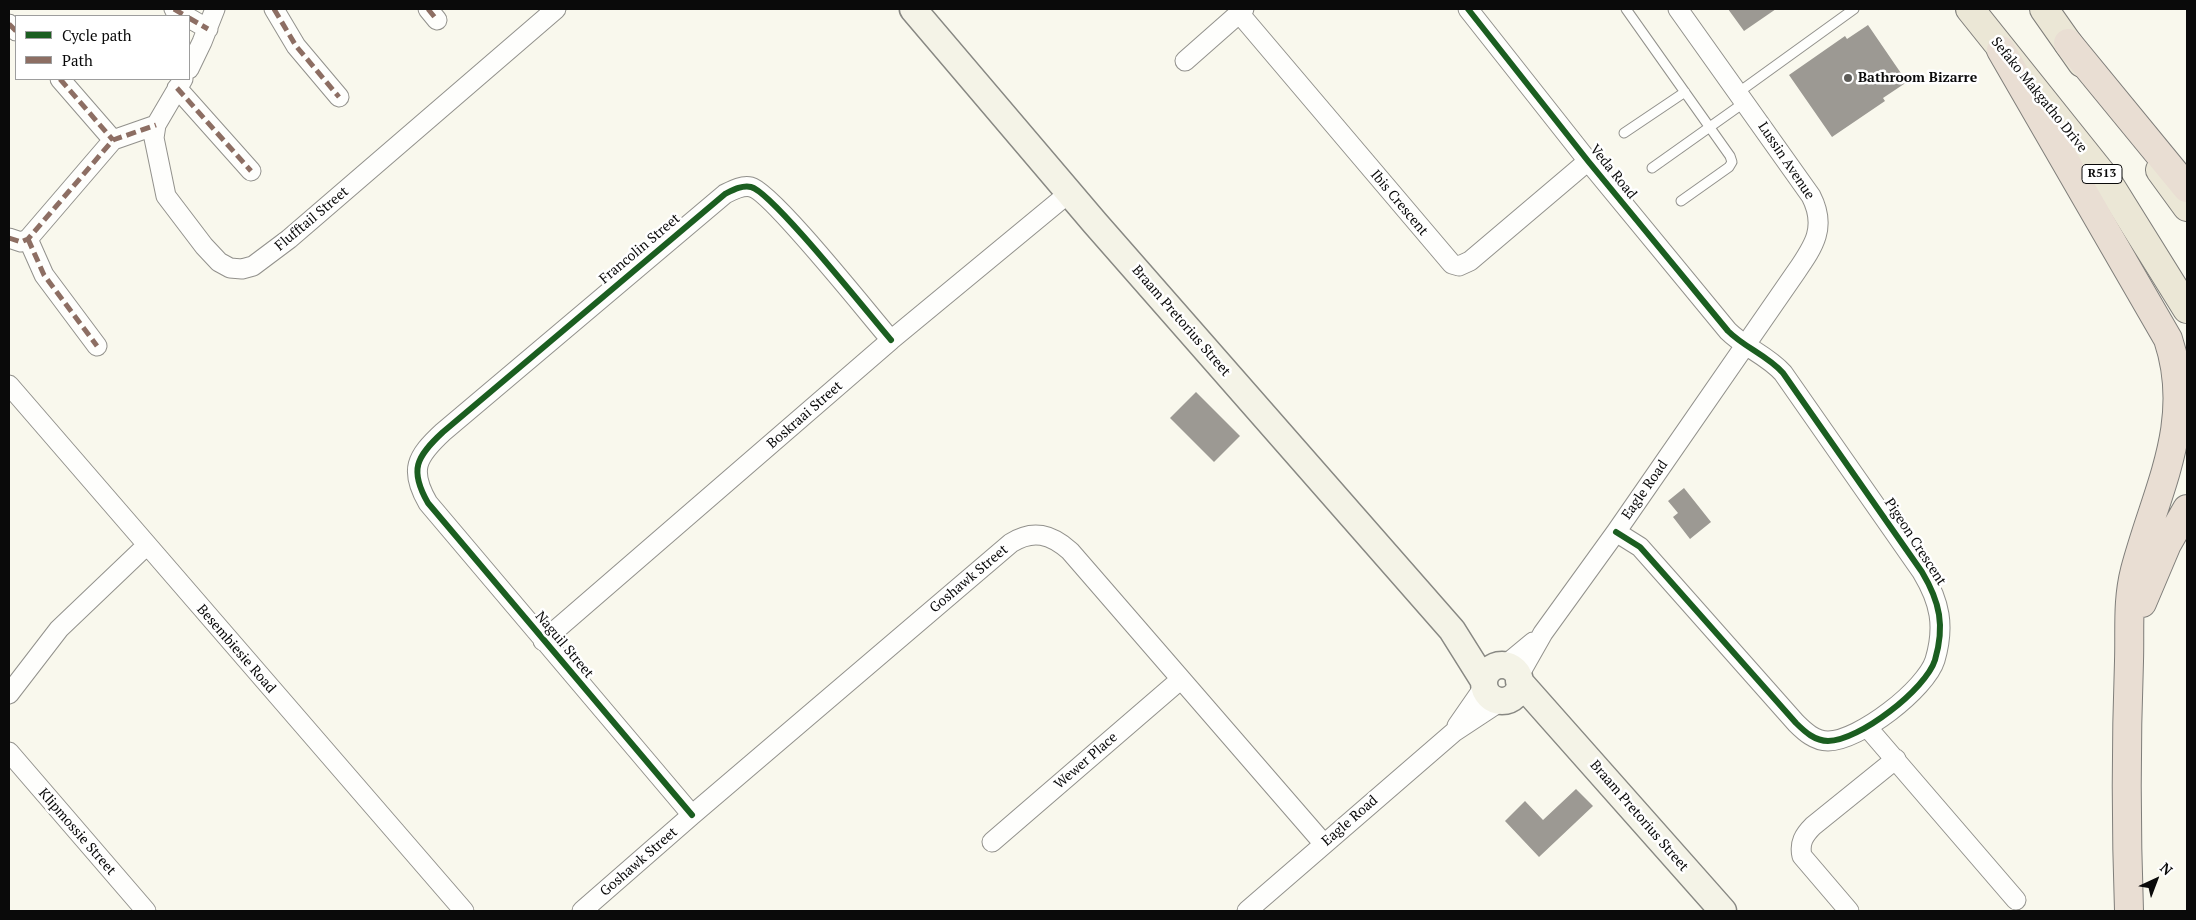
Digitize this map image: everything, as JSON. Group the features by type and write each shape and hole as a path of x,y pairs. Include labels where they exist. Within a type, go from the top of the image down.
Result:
{"highway":[{"path":"2068,43 2187,188"},
{"path":"2001,50 2168,339 2180,365 2185,392 2185,422 2180,443 2141,547 2130,591 2127,740 2129,911"},
{"path":"2150,525 2187,470"},
{"path":"2130,645 2136,618 2157,564 2187,509"}],"main road":[{"name":"Sefako Makgatho Drive","path":"1970,9 2106,179 2127,209 2168,281 2187,309"},
{"path":"2044,9 2187,208"}],"street":[{"path":"190,67 208,29 215,9"},
{"path":"274,9 296,46 339,96"},
{"name":"Flufftail Street","path":"156,125 154,138 166,196 204,246 219,262 230,268 242,269 258,263 290,239 556,9"},
{"name":"Braam Pretorius Street","path":"913,9 1069,193 1452,630 1502,682 1554,723 1595,765 1723,911"},
{"name":"Veda Road","path":"1468,9 1588,161 1718,319 1744,346"},
{"name":"Lussin Avenue","path":"1678,9 1811,196 1818,217 1817,237 1813,246 1744,346"},
{"path":"1184,61 1242,11"},
{"name":"Ibis Crescent","path":"1242,11 1452,264 1459,266 1470,261 1588,161"},
{"path":"190,19 208,29"},
{"path":"61,80 113,140"},
{"path":"9,238 21,242 28,239 113,140 156,125 180,84 251,171"},
{"name":"Francolin Street","path":"420,490 416,471 423,452 430,444 725,194 743,186 750,187 761,193 779,210 891,340"},
{"name":"Boskraai Street","path":"543,641 891,340 1069,193"},
{"path":"28,239 44,275 97,346"},
{"name":"Eagle Road","path":"1247,911 1454,732 1502,682 1544,633 1744,346"},
{"name":"Pigeon Crescent","path":"1616,532 1646,554 1802,730 1814,738 1828,741 1851,736 1868,727 1918,686 1932,667 1940,626 1935,594 1917,564 1783,373 1770,360 1744,346"},
{"name":"Besembiesie Road","path":"9,385 146,546 464,911"},
{"name":"Naguil Street","path":"420,490 428,503 543,641 692,815"},
{"name":"Goshawk Street","path":"582,911 1003,550 1025,536 1048,535 1061,543 1324,844"},
{"path":"9,694 59,629 146,546"},
{"name":"Wewer Place","path":"992,842 1180,680"},
{"path":"1868,727 2016,900"},
{"name":"Klipmossie Street","path":"9,752 146,911"},
{"path":"1849,911 1802,856 1800,848 1802,839 1813,826 1896,759"}],"lane":[{"path":"1626,9 1686,92 1732,162 1729,167 1681,201"},
{"path":"1652,168 1710,127 1742,97 1854,9"},
{"path":"1624,133 1686,92"}],"building":[{"path":"1728,9 1776,9 1744,31"},
{"name":"Bathroom Bizarre","path":"1868,25 1907,82 1883,98 1885,101 1832,137 1789,75 1845,36 1847,39"},
{"path":"1196,392 1240,436 1214,462 1170,418"},
{"path":"1684,488 1711,522 1690,539 1673,517 1678,513 1668,501"},
{"path":"1576,789 1593,806 1539,857 1505,821 1525,801 1543,820"}],"marked path":[{"path":"174,9 184,15"},
{"path":"274,9 296,46 339,97"},
{"path":"428,9 437,20"},
{"path":"190,19 208,29"},
{"path":"9,24 15,30"},
{"path":"61,80 113,140"},
{"path":"177,88 251,171"},
{"path":"9,238 21,242 28,239 113,140 156,125"},
{"path":"28,239 44,275 97,346"}],"cycle path":[{"path":"1468,9 1588,161 1728,331 1770,361 1783,373 1928,583 1939,614 1940,636 1935,660 1919,685 1890,711 1873,723 1841,739 1823,741 1815,738 1796,723 1640,547 1616,532"},
{"path":"692,815 428,503 419,482 418,464 427,449 443,432 725,194 741,187 751,187 762,194 778,209 821,256 891,340"}],"place":[{"name":"Bathroom Bizarre","path":"1848,78"}]}
